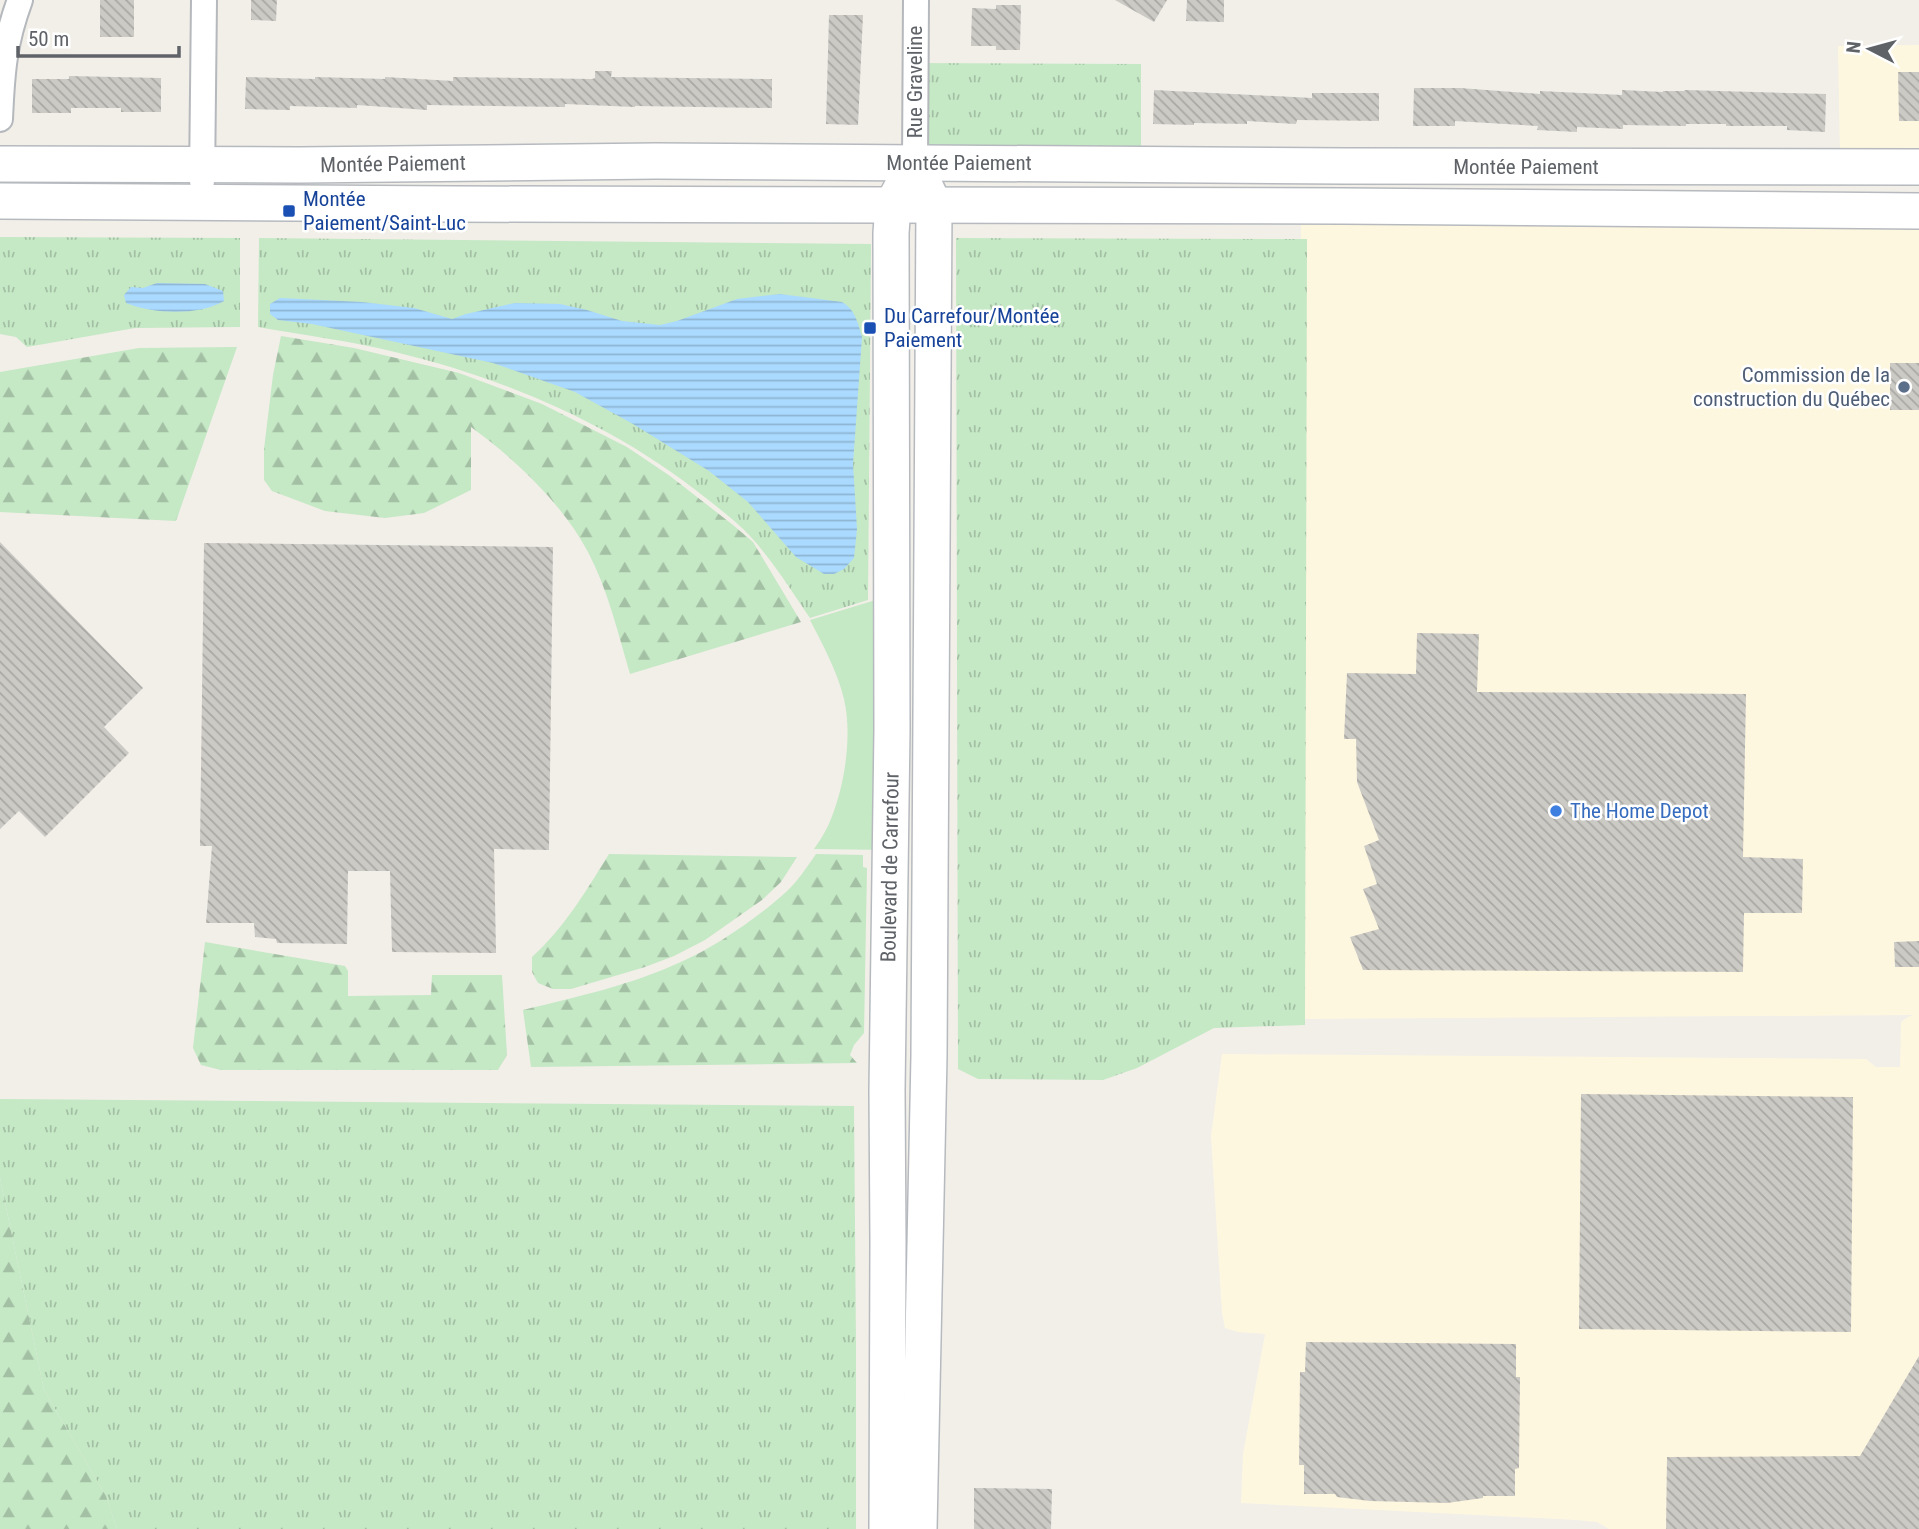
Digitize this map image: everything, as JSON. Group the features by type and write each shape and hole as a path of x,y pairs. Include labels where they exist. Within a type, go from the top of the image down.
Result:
{"main road":[{"name":"Montée Paiement","path":"0,164 656,161 1919,167"},
{"path":"893,204 915,163"},
{"path":"915,163 934,205"},
{"name":"Montée Paiement","path":"0,201 1919,211"},
{"name":"Boulevard de Carrefour","path":"887,1529 893,204"},
{"name":"Boulevard de Carrefour","path":"919,1529 929,1091 934,205"}],"street":[{"path":"0,119 6,44 20,0"},
{"path":"201,203 204,0"},
{"name":"Rue Graveline","path":"915,163 916,0"}],"shaded area":[{"path":"1919,45 1919,167 1840,154 1838,46"},
{"path":"1301,206 1919,211 1919,1529 1609,1529 1597,1522 1576,1520 1241,1503 1243,1454 1265,1334 1225,1328 1222,1313 1211,1136 1222,1054 1866,1059 1876,1067 1900,1067 1901,1022 1913,1015 1298,1019"}],"green space":[{"path":"915,63 1141,64 1141,164 915,163"},
{"path":"0,237 240,238 240,327 135,328 27,347 16,337 0,334"},
{"path":"259,238 871,244 868,600 810,618 766,555 729,516 635,448 558,408 519,391 437,363 361,345 258,327"},
{"path":"956,238 1307,239 1305,1025 1214,1028 1137,1068 1103,1080 978,1079 958,1069"},
{"path":"281,336 354,348 459,373 542,404 627,447 670,476 753,542 801,622 630,674 601,581 577,534 536,483 471,427 471,490 424,513 385,518 325,511 272,491 264,480 264,449 273,375"},
{"path":"237,347 176,521 0,512 0,372 139,348"},
{"path":"892,595 891,850 814,849 828,826 839,797 848,730 841,689 810,620"},
{"path":"609,854 797,857 781,882 762,900 705,940 674,956 571,989 553,989 538,983 532,972 532,957 565,921"},
{"path":"816,854 863,855 863,867 867,868 864,1033 850,1055 857,1063 531,1067 523,1010 624,984 696,955 737,930 775,901 794,884"},
{"path":"205,942 345,966 348,971 348,996 431,995 432,975 502,975 507,1055 498,1070 221,1070 201,1065 193,1048"},
{"path":"0,1099 854,1106 856,1529 117,1529 106,1496 44,1390 0,1178"},
{"path":"0,1178 44,1390 106,1496 117,1529 0,1529"}],"water":[{"path":"157,283 205,284 223,291 224,301 202,309 176,312 126,303 124,295 131,287 143,288"},
{"path":"780,294 842,302 853,312 862,337 853,464 857,529 854,558 844,569 834,574 824,574 796,557 748,502 709,471 575,392 493,363 312,324 278,320 270,314 270,304 280,298 362,302 414,308 452,319 515,303 560,304 622,321 660,325 737,299"}],"building":[{"path":"100,0 134,0 134,37 100,37"},
{"path":"251,0 277,0 276,21 251,20"},
{"path":"1115,0 1167,0 1154,22"},
{"path":"1187,0 1224,0 1224,22 1186,21"},
{"path":"996,5 1021,5 1020,50 971,46 972,8 996,9"},
{"path":"829,15 863,15 858,125 826,124"},
{"path":"595,71 612,71 611,77 772,79 772,108 565,104 565,107 427,105 427,110 357,105 357,108 290,106 290,110 245,109 246,77 385,77 453,81 453,77 592,79 595,78"},
{"path":"1898,72 1919,72 1919,121 1899,121"},
{"path":"69,76 161,78 161,112 121,112 121,108 71,108 71,113 32,113 32,79 69,79"},
{"path":"1414,88 1460,88 1540,94 1540,91 1622,95 1622,90 1684,90 1826,94 1825,132 1787,130 1787,126 1726,124 1623,125 1623,129 1577,127 1577,132 1537,130 1538,126 1455,121 1455,126 1413,126"},
{"path":"1154,90 1312,98 1312,93 1379,93 1379,121 1153,124"},
{"name":"Commission de la construction du Québec","path":"1890,363 1919,363 1919,410 1890,410"},
{"path":"0,542 143,688 104,727 129,753 45,837 19,811 0,829"},
{"path":"204,543 553,547 549,850 494,849 496,953 392,952 390,871 348,871 347,944 277,943 276,939 255,937 254,923 206,923 212,846 200,846"},
{"name":"The Home Depot","path":"1417,633 1479,634 1477,692 1746,694 1743,857 1803,859 1802,913 1744,913 1743,972 1363,970 1350,937 1379,929 1363,889 1377,884 1364,846 1379,840 1357,782 1356,739 1344,739 1347,673 1416,674"},
{"path":"1919,941 1919,967 1895,967 1894,942"},
{"path":"1581,1094 1853,1097 1851,1332 1579,1329"},
{"path":"1306,1342 1516,1344 1516,1377 1520,1377 1519,1468 1515,1469 1515,1496 1483,1496 1447,1503 1370,1501 1337,1497 1335,1494 1304,1494 1304,1465 1299,1465 1300,1372 1305,1372"},
{"path":"1919,1356 1919,1529 1666,1529 1667,1457 1860,1456"},
{"path":"974,1488 1052,1489 1051,1529 974,1529"}],"place":[{"name":"Montée Paiement/Saint-Luc","path":"289,211"},
{"name":"Du Carrefour/Montée Paiement","path":"870,328"},
{"name":"Commission de la construction du Québec","path":"1904,387"},
{"name":"The Home Depot","path":"1556,811"}]}
